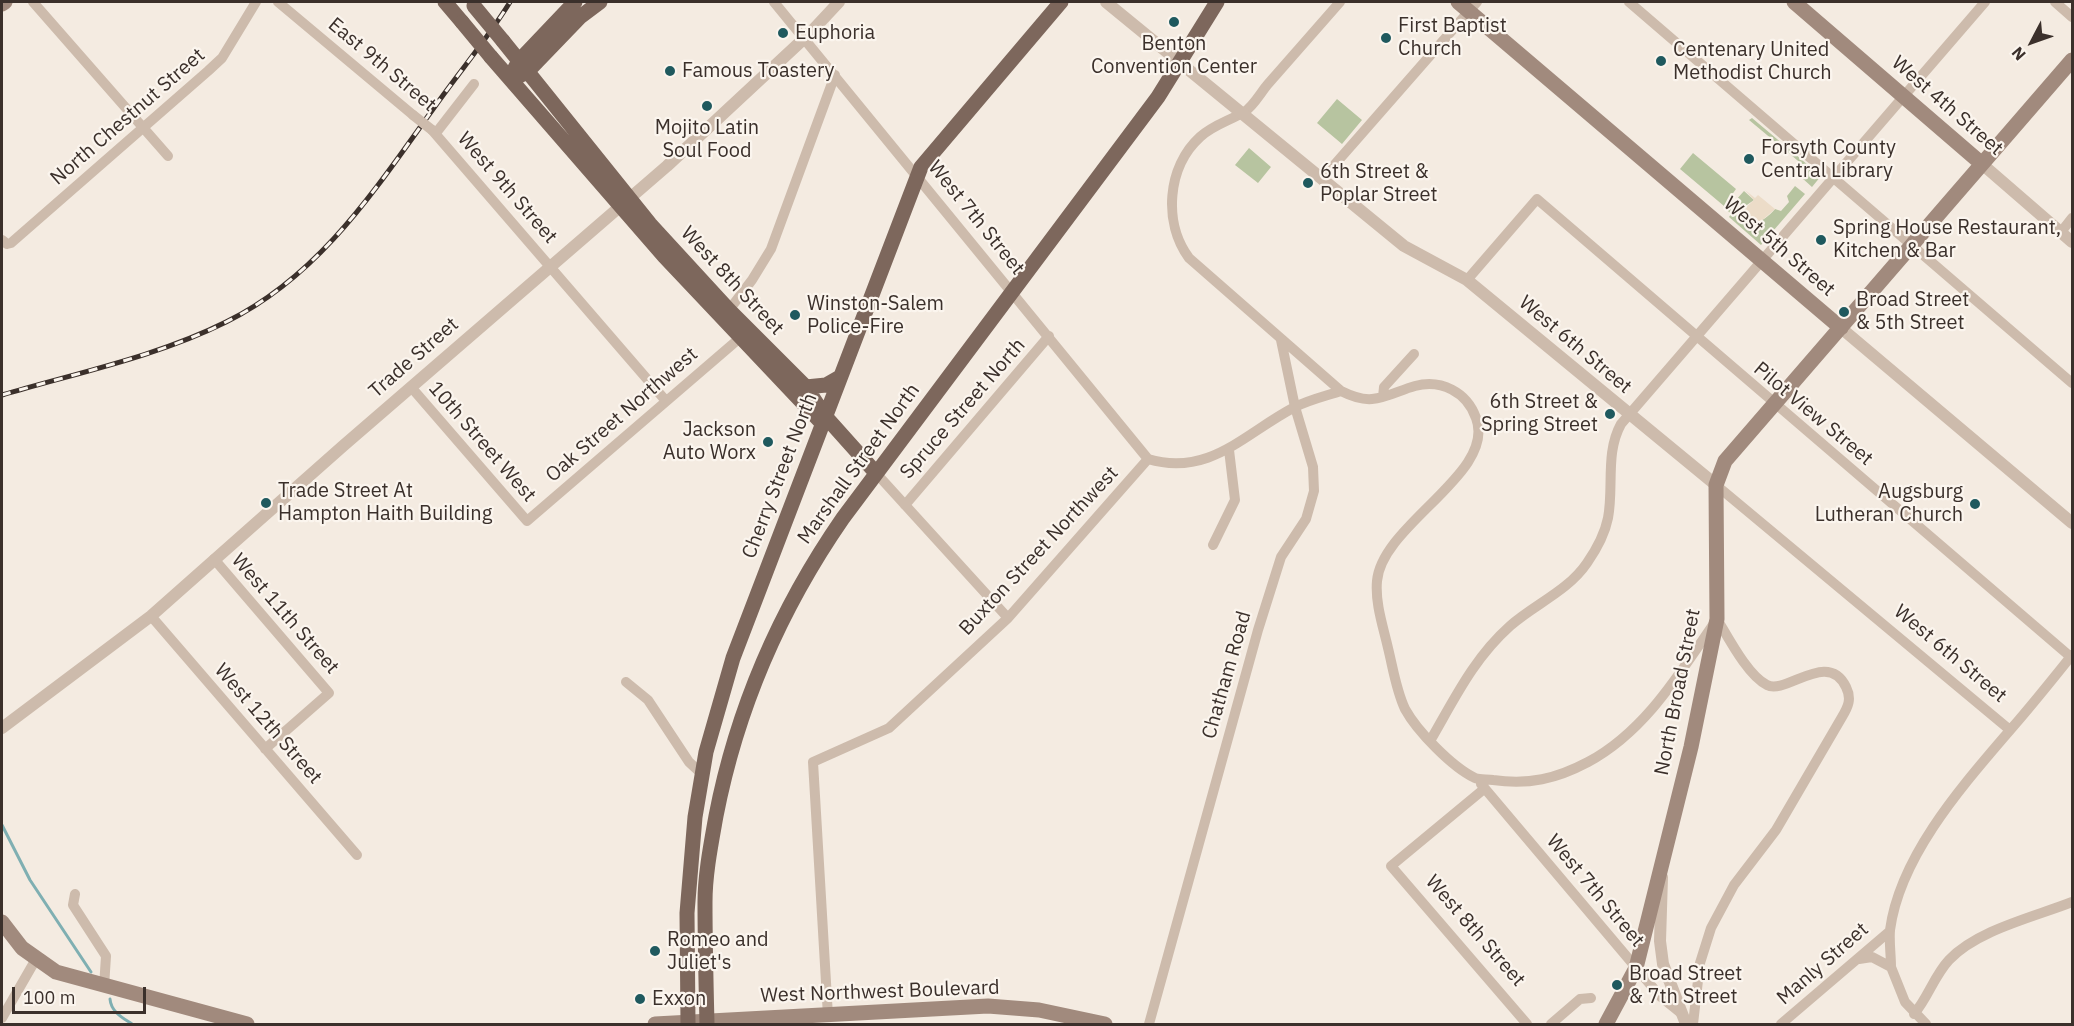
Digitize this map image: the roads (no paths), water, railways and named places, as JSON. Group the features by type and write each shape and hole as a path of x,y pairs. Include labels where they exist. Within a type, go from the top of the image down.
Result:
{"main road":[{"path":"445,2 510,81 624,201"},
{"path":"510,81 575,2"},
{"path":"523,66 600,2"},
{"name":"Cherry Street North","path":"687,1023 689,880 702,774 714,720 734,658 917,175 930,154 1061,2"},
{"name":"Marshall Street North","path":"707,1023 707,877 720,798 741,719 760,666 792,599 829,538 876,473 1180,64 1217,2"},
{"name":"West 4th Street","path":"1794,2 1982,164"},
{"path":"472,4 523,66 624,201"},
{"name":"West 5th Street","path":"1468,5 1841,327"},
{"name":"North Broad Street","path":"1606,1024 1636,968 1661,873 1717,619 1716,485 1725,461 2073,60"},
{"name":"West 8th Street","path":"624,201 806,387 824,420"},
{"name":"West 8th Street","path":"624,201 741,337 876,473"},
{"path":"806,387 821,387 840,377"},
{"path":"2,922 22,948 56,972 104,987 247,1024"},
{"name":"West Northwest Boulevard","path":"655,1024 707,1023 988,1006 1039,1010 1105,1024"}],"street":[{"path":"33,2 168,156"},
{"name":"North Chestnut Street","path":"4,242 144,128 222,58 256,2"},
{"name":"East 9th Street","path":"278,2 434,132"},
{"name":"West 7th Street","path":"774,2 805,37 1148,459"},
{"name":"Trade Street","path":"2,728 151,616 687,148 839,2"},
{"name":"West 6th Street","path":"1106,2 1180,64 1244,112 1404,246 1467,280 2010,730"},
{"path":"1340,2 1244,112 1212,128 1193,143 1180,164 1173,195 1174,225 1182,248 1216,283 1341,391 1360,399 1383,398 1384,387 1414,354"},
{"path":"1629,2 2073,383"},
{"path":"1430,741 1465,677 1488,648 1521,617 1568,585 1587,564 1607,519 1612,454 1618,430 1629,415 1985,2"},
{"path":"2055,2 2073,17"},
{"path":"1322,179 1468,5"},
{"path":"729,310 756,274 771,249 835,75"},
{"path":"434,132 474,84"},
{"name":"West 9th Street","path":"434,132 666,401"},
{"name":"West 4th Street","path":"1982,164 2073,242"},
{"name":"Pilot View Street","path":"1467,280 1537,200 1774,405 2072,657"},
{"path":"2061,232 2073,218"},
{"name":"West 5th Street","path":"1841,327 2073,523"},
{"name":"Spruce Street North","path":"905,505 1049,336"},
{"name":"Oak Street Northwest","path":"527,521 741,337"},
{"name":"Chatham Road","path":"1149,1024 1217,774 1278,567 1285,549 1300,530 1310,508 1314,491 1313,467 1295,407 1281,340"},
{"name":"West 7th Street","path":"1383,398 1417,385 1448,387 1467,401 1479,427 1473,455 1392,546 1377,580 1379,608 1401,699 1406,710 1430,741 1477,779 1660,996 1683,1019"},
{"name":"10th Street West","path":"411,387 527,521"},
{"path":"1148,459 1164,464 1185,464 1229,450 1295,407 1341,391"},
{"path":"1213,545 1234,500 1229,450"},
{"name":"Buxton Street Northwest","path":"828,1016 813,762 889,728 1008,618 1148,459"},
{"name":"West 8th Street","path":"876,473 1008,618"},
{"name":"West 11th Street","path":"214,559 329,693 265,749"},
{"name":"West 12th Street","path":"151,616 357,855"},
{"path":"1477,779 1524,783 1540,781 1571,771 1600,755 1641,722 1717,619 1745,663 1764,684 1776,687 1806,674 1822,672 1844,682 1849,702 1791,806 1734,885 1711,928 1700,963 1693,1024"},
{"path":"1926,1024 1914,1014 1896,984 1891,967 1890,931 1905,882 1930,830 1966,780 2072,657"},
{"path":"626,682 648,700 689,762 702,774"},
{"name":"West 8th Street","path":"1484,789 1391,866 1527,1024"},
{"path":"1661,873 1660,941 1663,964 1683,1019"},
{"path":"75,894 73,905 106,956 104,987"},
{"path":"1914,1014 1938,973 1960,949 1989,934 2073,902"},
{"name":"Manly Street","path":"1781,1024 1859,959 1875,941 1890,931"},
{"path":"1859,959 1872,957 1891,967"},
{"path":"2,1018 36,959"},
{"path":"1551,1024 1580,999 1591,998"}],"waterway":[{"path":"2,825 30,880 91,972"},
{"path":"110,999 115,1011 132,1024"}],"railway":[{"path":"2,395 172,345 226,322 260,303 290,280 318,255 368,198 510,2"}],"place":[{"name":"Benton Convention Center","path":"1174,22"},
{"name":"Euphoria","path":"783,33"},
{"name":"First Baptist Church","path":"1386,38"},
{"name":"Centenary United Methodist Church","path":"1661,61"},
{"name":"Famous Toastery","path":"670,71"},
{"name":"Mojito Latin Soul Food","path":"707,106"},
{"name":"Forsyth County Central Library","path":"1749,159"},
{"name":"6th Street & Poplar Street","path":"1308,183"},
{"name":"Spring House Restaurant, Kitchen & Bar","path":"1821,240"},
{"name":"Broad Street & 5th Street","path":"1844,312"},
{"name":"Winston-Salem Police-Fire","path":"795,315"},
{"name":"6th Street & Spring Street","path":"1610,414"},
{"name":"Jackson Auto Worx","path":"768,442"},
{"name":"Trade Street At Hampton Haith Building","path":"266,503"},
{"name":"Augsburg Lutheran Church","path":"1975,504"},
{"name":"Romeo and Juliet's","path":"655,951"},
{"name":"Broad Street & 7th Street","path":"1617,985"},
{"name":"Exxon","path":"640,999"}]}
